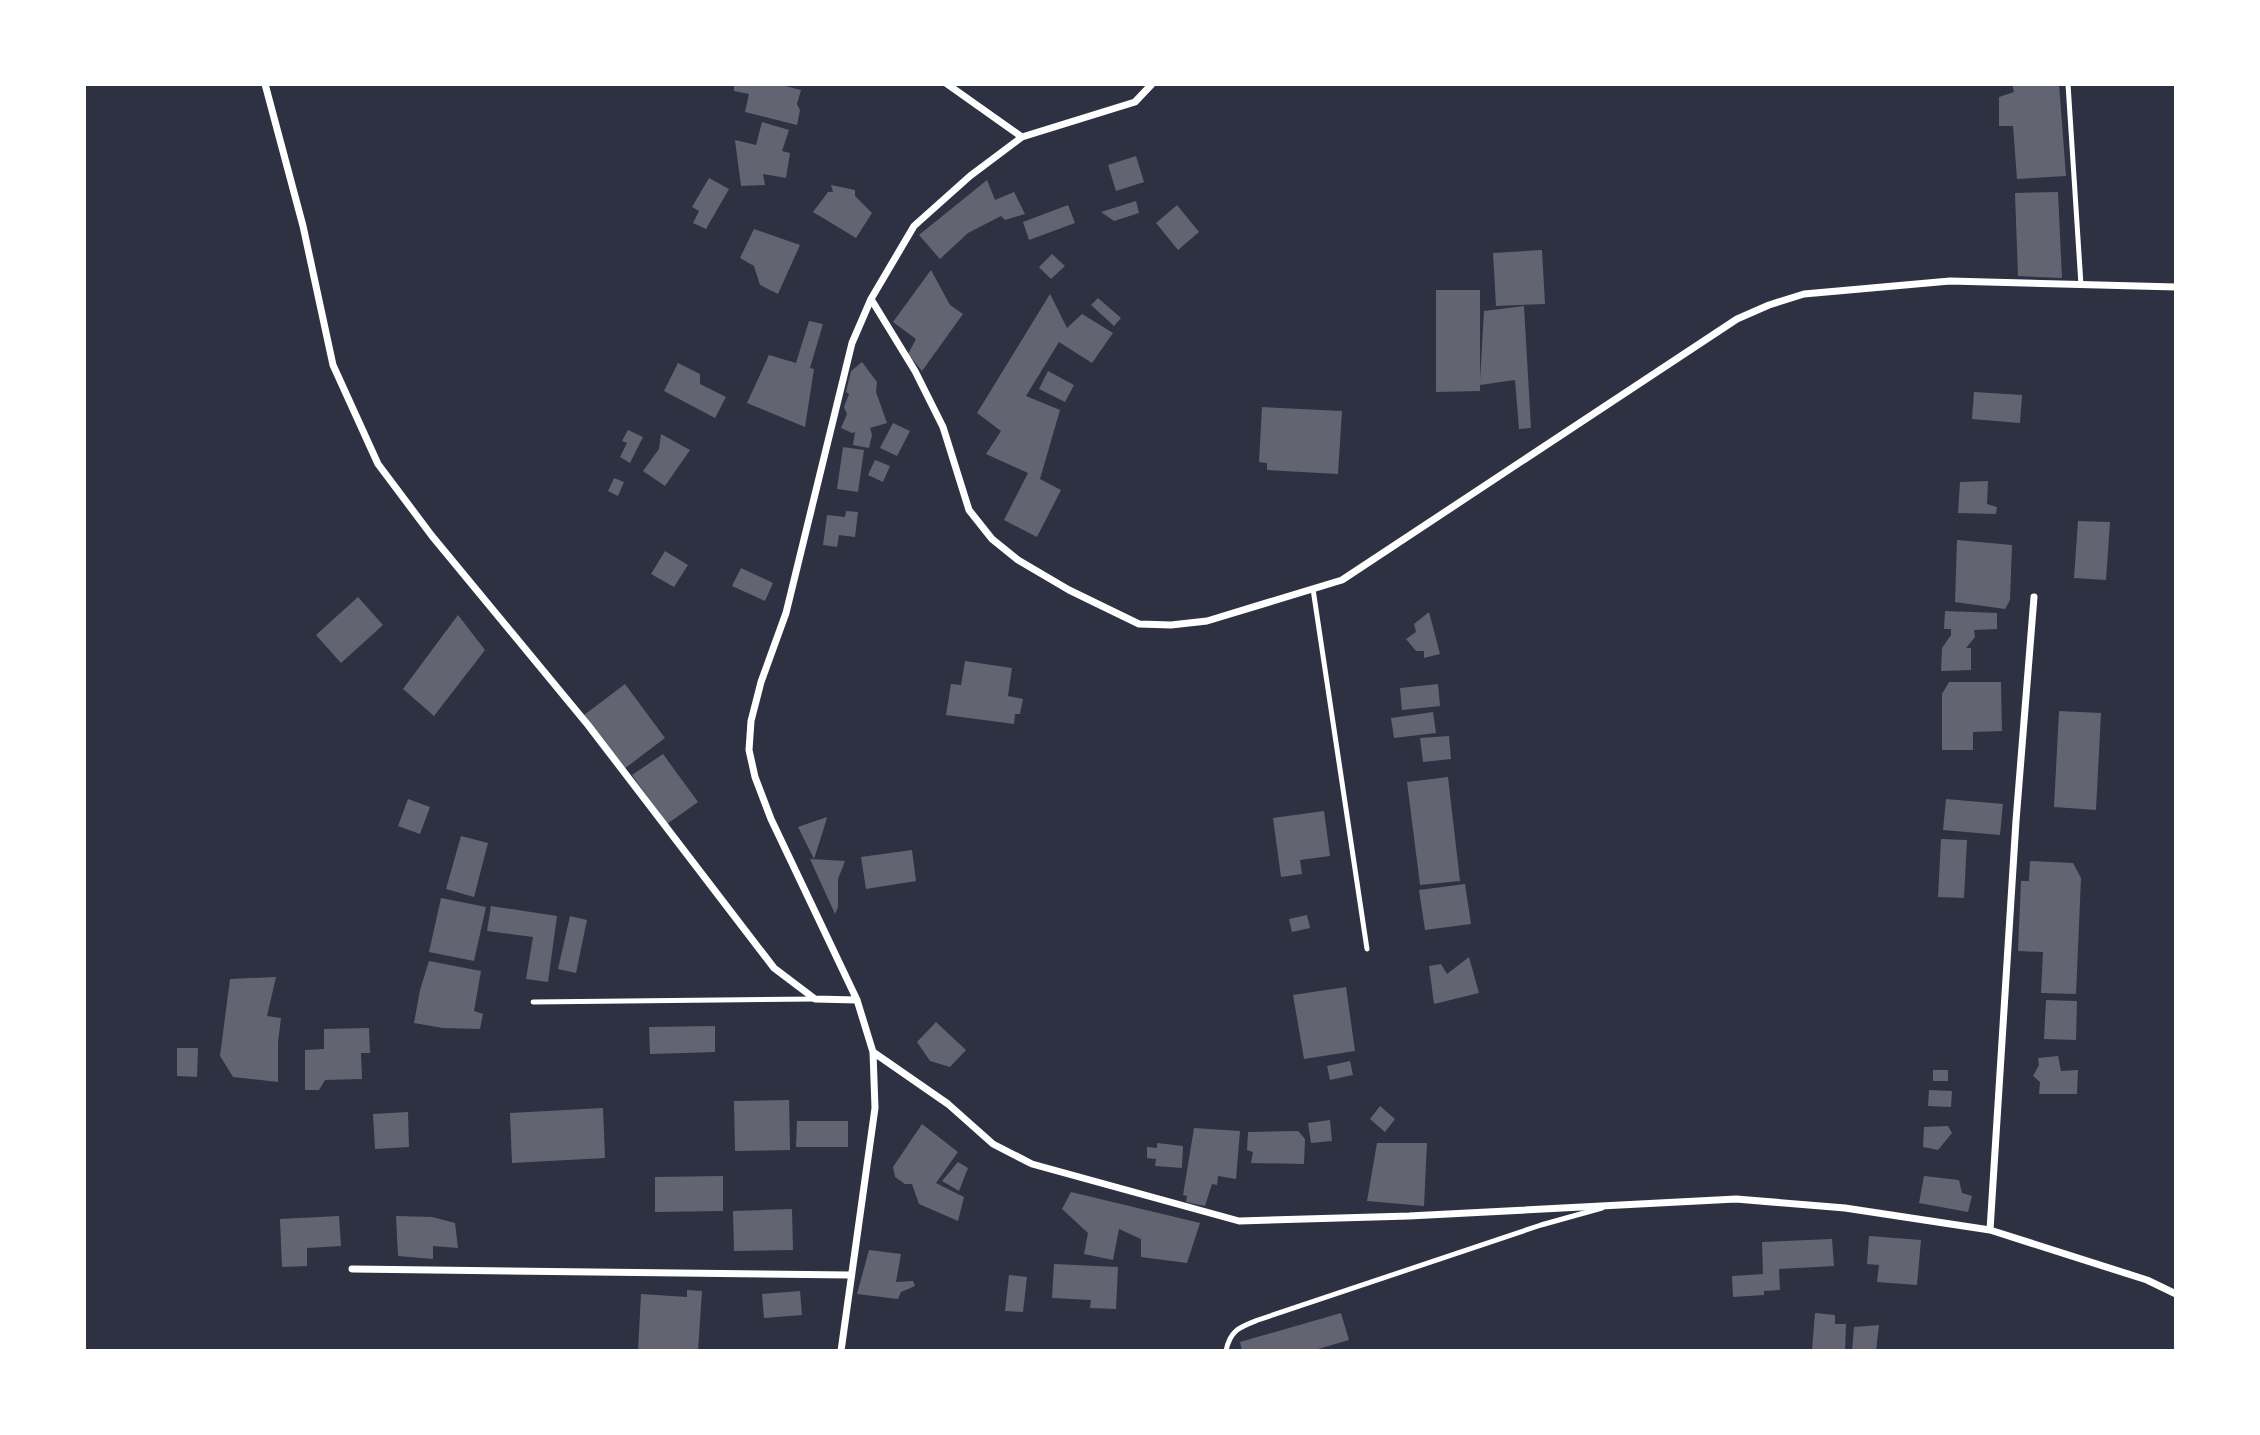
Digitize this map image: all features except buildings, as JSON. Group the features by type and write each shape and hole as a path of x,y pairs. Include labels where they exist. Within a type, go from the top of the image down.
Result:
{"street":[{"path":"265,84 303,226 333,365 379,464 432,536 588,725 774,968 815,999 857,1000"},
{"path":"947,84 1022,137"},
{"path":"841,1351 875,1108 873,1052 857,1000 771,819 755,777 750,750 751,721 761,682 786,613 852,343 871,299 914,226 970,176 1022,137 1135,102 1152,84"},
{"path":"871,299 915,370 943,427 969,510 992,539 1018,560 1069,590 1139,624 1171,625 1207,621 1342,580 1737,319 1769,305 1804,294 1950,281 2176,287"},
{"path":"1990,1230 2016,821 2034,597"},
{"path":"873,1052 948,1104 993,1144 1032,1164 1239,1221 1409,1216 1539,1207 1736,1199 1845,1208 1990,1230 2147,1280 2176,1294"},
{"path":"352,1269 850,1275"}],"lane":[{"path":"2068,84 2081,285"},
{"path":"1313,589 1367,949"},
{"path":"533,1002 815,999"},
{"path":"1226,1351 1227,1343 1236,1328 1541,1225 1612,1206"}]}
